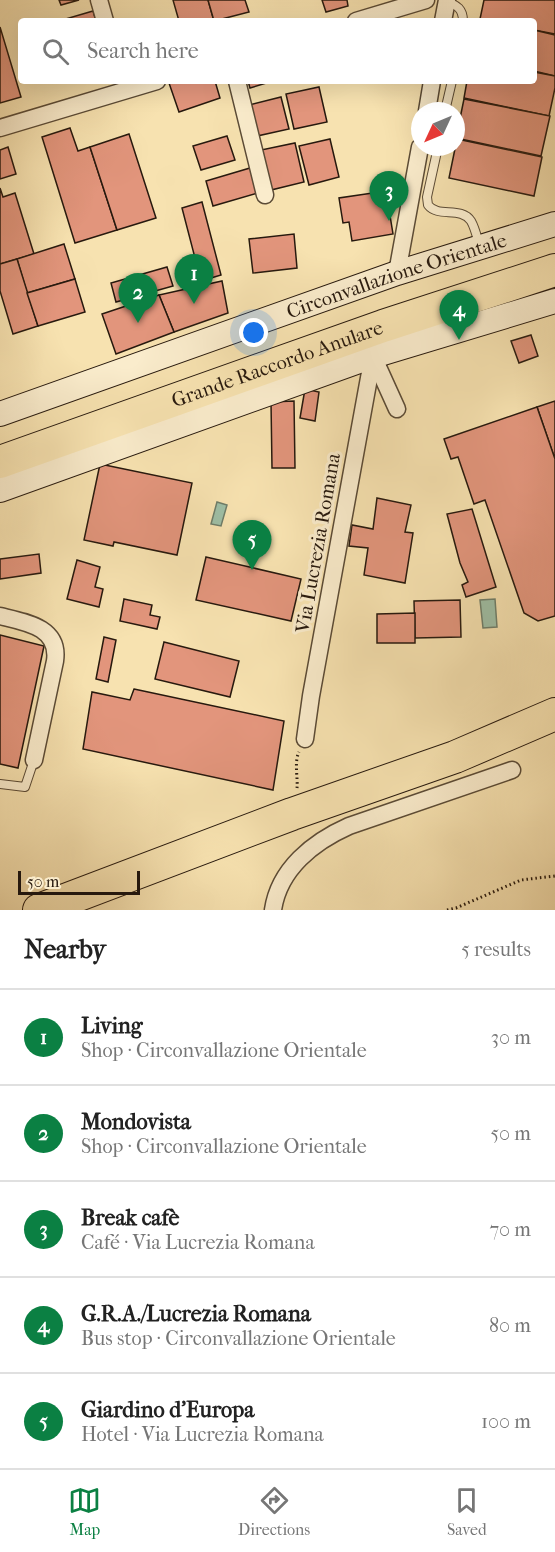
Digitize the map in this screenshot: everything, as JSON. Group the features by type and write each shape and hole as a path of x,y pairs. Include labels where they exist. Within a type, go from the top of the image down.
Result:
{"highway":[{"name":"Grande Raccordo Anulare","path":"0,462 382,326 555,270"},
{"path":"39,910 292,814 455,757 555,714"}],"street":[{"path":"99,0 104,18"},
{"path":"366,18 426,0"},
{"path":"444,18 447,1"},
{"path":"238,84 265,195"},
{"path":"428,102 432,84"},
{"path":"0,128 124,86"},
{"path":"397,273 418,156"},
{"name":"Circonvallazione Orientale","path":"0,414 397,273 555,224"},
{"path":"0,490 373,356 555,301"},
{"path":"373,356 397,409"},
{"name":"Via Lucrezia Romana","path":"305,739 373,356"},
{"path":"0,616 40,628 51,639 55,650 55,661 34,760"},
{"path":"273,910 279,885 289,870 330,836 350,826 512,770"}],"lane":[{"path":"447,1 462,11 463,18"},
{"path":"447,102 451,84"},
{"path":"436,156 427,197 428,205 435,211 459,213 467,217 481,247"},
{"path":"0,784 25,787 34,760"}],"path":[{"path":"297,788 296,760 305,739"},
{"path":"447,910 521,880 555,876"}],"shaded area":[{"path":"217,502 227,505 221,526 211,524"},
{"path":"495,599 497,627 483,628 480,600"}],"building":[{"path":"59,0 79,0 61,5"},
{"path":"173,0 208,0 213,18 178,18"},
{"path":"208,0 245,0 249,12 226,18 213,18"},
{"path":"322,0 347,0 348,6 326,12"},
{"path":"484,0 555,0 555,34 537,31 537,18 480,18"},
{"path":"93,11 95,18 69,18"},
{"path":"0,27 21,97 0,103"},
{"path":"537,31 555,35 555,76 537,72"},
{"path":"537,73 555,76 549,116 464,98 466,84 537,84"},
{"path":"169,84 216,84 220,98 179,112"},
{"path":"249,84 263,84 250,88"},
{"path":"319,87 327,122 294,129 286,94"},
{"path":"281,97 289,129 257,136 249,105"},
{"path":"464,99 550,116 541,156 465,140"},
{"path":"70,128 78,151 90,147 117,230 75,243 42,137"},
{"path":"129,134 156,218 117,230 90,147"},
{"path":"227,136 235,160 201,170 193,146"},
{"path":"330,139 339,177 309,185 299,146"},
{"path":"465,141 542,157 534,196 449,178 454,156 465,156"},
{"path":"295,143 304,182 271,190 261,150"},
{"path":"8,147 16,174 0,179 0,150"},
{"path":"250,168 258,193 213,206 206,181"},
{"path":"0,188 3,197 15,193 34,254 0,264"},
{"path":"386,191 393,234 352,241 349,222 343,223 339,198"},
{"path":"202,202 221,275 201,281 182,208"},
{"path":"294,234 297,268 253,273 249,239"},
{"path":"64,244 75,279 27,293 17,259"},
{"path":"17,259 38,326 13,334 0,291 0,264"},
{"path":"167,267 173,286 116,302 111,283"},
{"path":"75,279 85,312 38,326 27,293"},
{"path":"222,281 228,313 174,332 159,295"},
{"path":"159,295 174,332 116,354 102,314"},
{"path":"531,335 538,356 519,363 511,341"},
{"path":"305,389 319,392 315,421 300,418"},
{"path":"294,401 295,468 272,468 271,402"},
{"path":"555,401 555,459 537,407"},
{"path":"537,407 555,459 555,616 538,621 524,613 485,500 474,504 458,457 451,459 444,439"},
{"path":"100,464 192,483 177,555 114,542 113,546 84,540"},
{"path":"377,498 411,505 405,532 413,533 405,583 364,575 368,548 349,546 352,525 373,529"},
{"path":"472,509 496,587 466,597 462,585 468,582 460,563 447,514"},
{"path":"39,554 41,573 0,579 0,559"},
{"path":"206,557 301,579 291,621 196,600"},
{"path":"77,560 100,567 95,587 103,589 99,607 67,599"},
{"path":"124,599 152,605 150,615 160,617 157,629 120,621"},
{"path":"460,600 461,637 415,638 414,601"},
{"path":"415,613 415,643 377,643 377,614"},
{"path":"0,635 44,646 18,768 0,764"},
{"path":"104,637 116,640 108,682 96,679"},
{"path":"164,642 239,661 230,697 155,679"},
{"path":"134,689 284,721 273,790 83,749 92,692 130,700"}],"place":[{"name":"Break cafè","path":"389,221"},
{"name":"Living","path":"194,304"},
{"name":"Mondovista","path":"138,323"},
{"name":"G.R.A./Lucrezia Romana","path":"459,340"},
{"name":"Giardino d'Europa","path":"252,570"}]}
